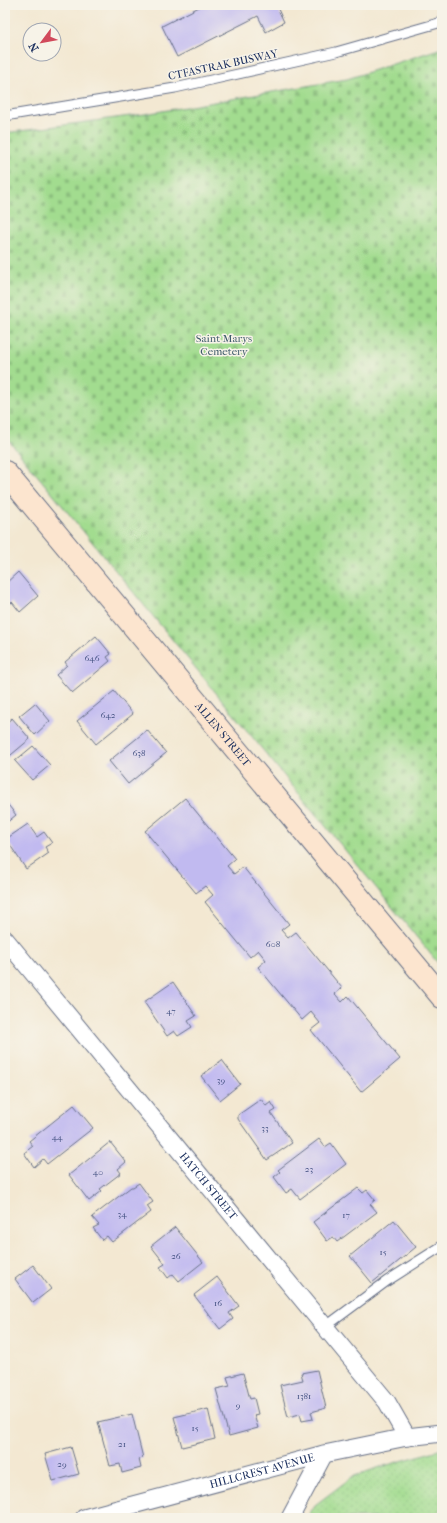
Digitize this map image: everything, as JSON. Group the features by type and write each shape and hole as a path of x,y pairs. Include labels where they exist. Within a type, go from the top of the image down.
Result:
{"main road":[{"name":"ALLEN STREET","path":"5,472 442,997"}],"street":[{"name":"HATCH STREET","path":"5,939 387,1402 407,1437"},
{"name":"HILLCREST AVENUE","path":"84,1518 324,1454 407,1437 442,1433"},
{"path":"290,1518 324,1454"}],"lane":[{"name":"CTFASTRAK BUSWAY","path":"5,116 97,102 190,85 336,52 442,22"},
{"path":"325,1327 387,1281 442,1246"}],"green space":[{"name":"Saint Marys Cemetery","path":"442,48 442,968 5,436 5,133 145,114 347,79"},
{"path":"442,1449 442,1509 433,1518 307,1518 315,1505 352,1477"}],"building":[{"path":"203,5 276,5 284,22 266,32 258,16 177,57 162,26"},
{"path":"18,572 38,596 20,612 12,602 6,607 5,605 5,584"},
{"path":"96,636 111,654 107,657 110,661 72,693 56,675 67,665 65,662"},
{"path":"114,691 133,714 96,744 77,721"},
{"path":"35,703 50,721 35,735 19,716"},
{"path":"12,718 30,739 5,760 5,724"},
{"path":"147,730 166,753 128,784 109,761"},
{"path":"33,746 50,765 32,780 15,761"},
{"path":"185,798 235,859 227,866 234,874 243,867 289,924 281,930 288,938 296,932 342,988 335,994 342,1002 348,996 400,1059 361,1092 311,1030 320,1023 311,1012 302,1020 258,967 266,960 258,950 250,957 205,902 213,895 205,886 196,893 145,831"},
{"path":"5,801 16,815 5,824"},
{"path":"28,824 37,837 44,832 52,843 45,847 49,853 26,869 6,839"},
{"path":"173,982 196,1016 188,1021 192,1027 178,1036 174,1031 167,1036 144,1002"},
{"path":"222,1060 240,1084 220,1100 201,1076"},
{"path":"261,1099 266,1106 271,1102 276,1110 271,1113 292,1143 267,1160 238,1119 238,1115"},
{"path":"74,1105 93,1128 47,1164 43,1159 34,1167 24,1153 33,1146 29,1141"},
{"path":"319,1139 325,1147 331,1143 346,1164 300,1199 292,1189 286,1193 274,1177 280,1172 278,1170"},
{"path":"110,1142 126,1162 118,1169 121,1173 100,1189 102,1191 89,1201 69,1175"},
{"path":"139,1183 153,1202 147,1206 151,1212 112,1242 107,1236 102,1240 93,1228 99,1225 92,1217 131,1187"},
{"path":"358,1188 363,1193 367,1190 375,1200 370,1204 377,1212 337,1242 333,1237 327,1241 313,1222"},
{"path":"394,1220 416,1247 372,1283 350,1256"},
{"path":"175,1227 203,1262 179,1281 173,1274 168,1278 160,1267 165,1264 151,1246"},
{"path":"33,1265 51,1289 33,1303 15,1279"},
{"path":"217,1277 239,1306 229,1313 233,1319 220,1329 194,1295"},
{"path":"317,1370 326,1408 311,1412 313,1419 302,1421 300,1414 288,1417 280,1385 303,1380 301,1373"},
{"path":"243,1373 250,1399 254,1398 258,1414 254,1415 258,1428 229,1436 216,1389 230,1386 227,1377"},
{"path":"208,1409 215,1439 182,1447 174,1417"},
{"path":"132,1414 143,1458 139,1459 141,1468 122,1473 120,1464 110,1466 98,1422"},
{"path":"71,1447 79,1474 53,1481 45,1454"}]}
